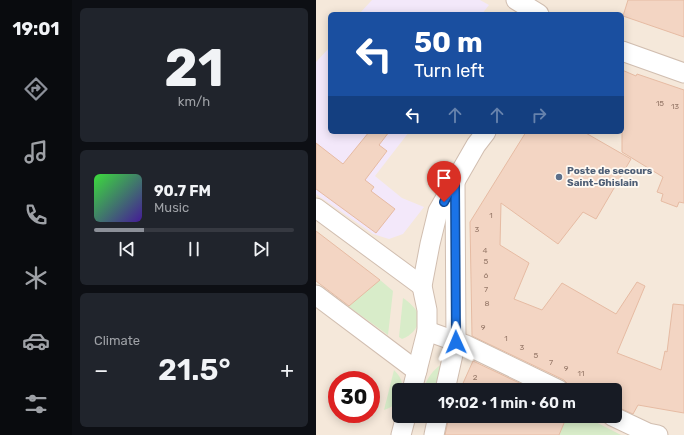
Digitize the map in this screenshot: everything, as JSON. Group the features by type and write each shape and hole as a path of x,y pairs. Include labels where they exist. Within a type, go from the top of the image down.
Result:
{"street":[{"path":"516,0 536,12"},
{"path":"624,51 684,73"},
{"path":"414,383 427,331 427,310 422,286 438,211 476,145 484,134"},
{"path":"447,383 456,342 455,182"},
{"path":"316,208 422,286"},
{"path":"316,295 417,370"},
{"path":"427,331 466,345 545,383"},
{"path":"622,421 651,434"},
{"path":"401,435 404,423"},
{"path":"434,435 437,423"}],"shaded area":[{"path":"316,0 684,0 684,435 316,435"},
{"path":"372,0 480,0 489,5 484,12 361,12"},
{"path":"328,49 328,134 407,134 375,176 402,198 424,207 403,234 389,239 373,234 316,194 316,62"}],"green space":[{"path":"380,280 393,291 388,335 348,306"},
{"path":"403,298 414,307 419,318 415,330 402,339 399,337"},
{"path":"442,364 438,383 426,383 433,371"},
{"path":"394,370 398,374 402,383 392,383 392,406 384,410"},
{"path":"564,423 598,423 621,435 559,435"}],"building":[{"path":"628,0 684,0 684,37 624,16"},
{"path":"624,71 636,76 637,74 684,90 684,203 679,202 677,207 661,201 663,194 657,192 663,177 622,152 622,134 624,134"},
{"path":"367,134 387,134 379,145 387,151 365,180 374,187 371,191 395,209 376,233 316,189 316,143 343,164"},
{"path":"525,134 587,134 631,159 596,219 583,212 558,244 501,203 500,245 529,263 514,299 542,310 562,283 616,314 637,282 645,286 617,353 661,370 665,351 667,352 673,304 684,305 684,413 638,405 633,414 622,409 622,383 567,383 564,380 472,336 470,222"},
{"path":"316,231 380,280 349,306 316,281"},
{"path":"473,361 519,383 463,383"},
{"path":"448,423 564,423 559,435 445,435"}],"place":[{"name":"Poste de secours Saint-Ghislain","path":"559,177"}],"route":[{"path":"444,202 455,182 456,342"}]}
